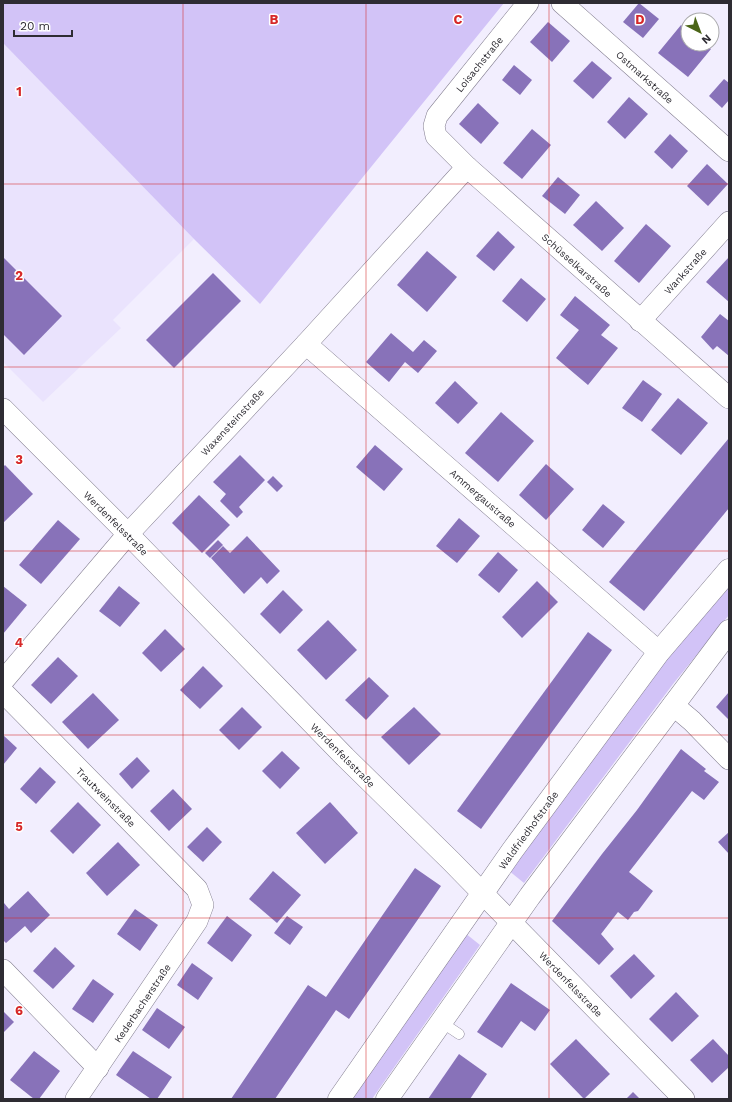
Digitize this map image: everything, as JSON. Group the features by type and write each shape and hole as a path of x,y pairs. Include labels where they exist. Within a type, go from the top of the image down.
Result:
{"main road":[{"name":"Waldfriedhofstraße","path":"339,1099 482,893 659,652 729,570"},
{"path":"387,1099 530,896 729,631"}],"street":[{"name":"Loisachstraße","path":"434,126 437,116 527,3"},
{"name":"Ostmarkstraße","path":"562,3 729,151"},
{"name":"Schüsselkarstraße","path":"434,126 436,136 467,167 729,398"},
{"name":"Waxensteinstraße","path":"3,681 128,534 306,344 467,167"},
{"name":"Wankstraße","path":"640,321 729,222"},
{"name":"Ammergaustraße","path":"306,344 659,652"},
{"name":"Werdenfelsstraße","path":"3,409 128,534 345,757 512,923 684,1099"},
{"name":"Trautweinstraße","path":"3,692 197,889 204,905"},
{"path":"674,705 729,759"},
{"name":"Kederbacherstraße","path":"76,1099 197,921 204,905"},
{"path":"3,970 98,1068"}],"lane":[{"path":"441,1022 459,1034"}],"shaded area":[{"path":"3,3 504,3 260,304 194,239 3,43"},
{"path":"3,43 194,239 113,320 121,328 43,402 3,362"},
{"path":"729,585 729,615 673,684 524,883 508,870 658,669"},
{"path":"465,933 480,945 372,1099 348,1099"}],"building":[{"path":"639,3 659,19 643,38 623,22"},
{"path":"548,22 570,41 552,62 530,42"},
{"path":"680,26 680,52 709,52 688,77 658,53"},
{"path":"592,61 612,78 593,99 573,81"},
{"path":"514,65 532,80 520,95 502,80"},
{"path":"724,79 729,83 729,100 722,108 709,96"},
{"path":"629,97 648,114 625,139 607,122"},
{"path":"478,103 499,123 481,144 459,124"},
{"path":"532,129 551,145 522,179 503,163"},
{"path":"670,134 688,151 672,169 654,152"},
{"path":"707,164 728,184 708,206 687,186"},
{"path":"558,177 580,195 565,214 542,196"},
{"path":"596,201 624,228 602,251 573,225"},
{"path":"646,224 671,246 639,283 614,261"},
{"path":"498,231 515,247 494,271 476,256"},
{"path":"427,251 457,277 427,312 397,285"},
{"path":"3,257 62,316 24,355 3,334"},
{"path":"729,257 729,302 706,282"},
{"path":"213,273 241,301 174,368 146,340"},
{"path":"521,278 546,299 527,322 502,301"},
{"path":"575,296 610,325 601,335 618,348 588,385 556,358 579,330 560,315"},
{"path":"720,314 729,321 729,356 717,346 713,350 701,337"},
{"path":"391,333 413,352 424,340 437,351 418,373 405,362 389,382 366,362"},
{"path":"643,380 662,394 642,422 622,408"},
{"path":"455,381 478,403 458,424 435,403"},
{"path":"678,398 708,423 681,455 651,430"},
{"path":"501,412 534,441 498,482 465,453"},
{"path":"729,438 729,508 644,611 609,582"},
{"path":"375,445 403,469 384,491 356,467"},
{"path":"240,455 265,480 239,507 243,512 237,518 220,501 226,494 213,482"},
{"path":"546,464 574,489 546,520 519,495"},
{"path":"5,465 33,494 3,523 3,467"},
{"path":"273,476 283,486 277,492 267,482"},
{"path":"199,495 230,525 202,553 172,523"},
{"path":"603,504 625,522 603,548 582,530"},
{"path":"459,518 480,536 457,563 436,546"},
{"path":"58,520 80,539 41,584 19,565"},
{"path":"247,536 280,571 267,584 261,577 244,594 211,558 223,546 230,553"},
{"path":"218,540 223,545 210,558 205,553"},
{"path":"498,552 518,570 499,593 478,575"},
{"path":"537,581 558,602 522,638 502,617"},
{"path":"3,586 27,605 3,634"},
{"path":"119,586 140,603 120,627 99,611"},
{"path":"283,590 303,610 280,634 260,614"},
{"path":"328,620 357,650 326,680 297,650"},
{"path":"165,629 185,649 161,672 142,653"},
{"path":"588,632 612,650 481,829 457,811"},
{"path":"58,657 78,676 51,704 31,685"},
{"path":"203,666 223,686 200,709 180,690"},
{"path":"369,677 389,696 366,720 345,700"},
{"path":"729,692 729,720 716,707"},
{"path":"93,693 119,720 88,749 62,722"},
{"path":"242,707 262,727 239,750 219,730"},
{"path":"414,707 441,734 409,765 381,737"},
{"path":"3,735 17,748 3,765"},
{"path":"681,749 706,769 704,771 719,782 704,800 692,791 629,872 653,891 638,911 634,912 628,920 618,912 601,934 614,949 599,965 552,921 637,810"},
{"path":"282,751 300,768 280,789 262,771"},
{"path":"137,757 150,771 132,789 119,774"},
{"path":"40,767 56,782 36,804 20,789"},
{"path":"173,789 192,809 169,831 150,811"},
{"path":"78,802 101,825 73,854 50,831"},
{"path":"330,802 358,833 325,864 296,833"},
{"path":"207,827 222,842 203,862 187,847"},
{"path":"729,832 729,854 718,842"},
{"path":"118,842 140,865 107,896 86,873"},
{"path":"415,868 441,886 349,1019 336,1010 275,1099 231,1099 308,985 326,997"},
{"path":"273,871 301,895 277,923 249,899"},
{"path":"28,891 50,915 31,933 25,926 6,943 3,940 3,904 4,903 9,909"},
{"path":"135,909 158,925 140,951 117,934"},
{"path":"227,916 252,935 232,962 207,943"},
{"path":"287,916 303,927 290,945 274,933"},
{"path":"55,947 75,966 53,989 33,971"},
{"path":"634,954 655,976 631,999 610,976"},
{"path":"192,963 213,978 198,1000 177,985"},
{"path":"93,979 114,994 93,1023 72,1009"},
{"path":"511,983 550,1010 535,1031 521,1021 502,1048 477,1032"},
{"path":"676,992 699,1016 672,1042 649,1019"},
{"path":"157,1008 185,1027 169,1049 142,1030"},
{"path":"3,1011 14,1022 3,1033"},
{"path":"576,1039 610,1074 584,1099 550,1064"},
{"path":"713,1039 729,1056 729,1067 712,1083 690,1060"},
{"path":"34,1051 60,1071 39,1099 34,1099 10,1080"},
{"path":"133,1051 172,1077 157,1099 151,1099 116,1075"},
{"path":"459,1054 487,1074 470,1099 428,1099"},
{"path":"633,1092 640,1099 626,1099"}]}
